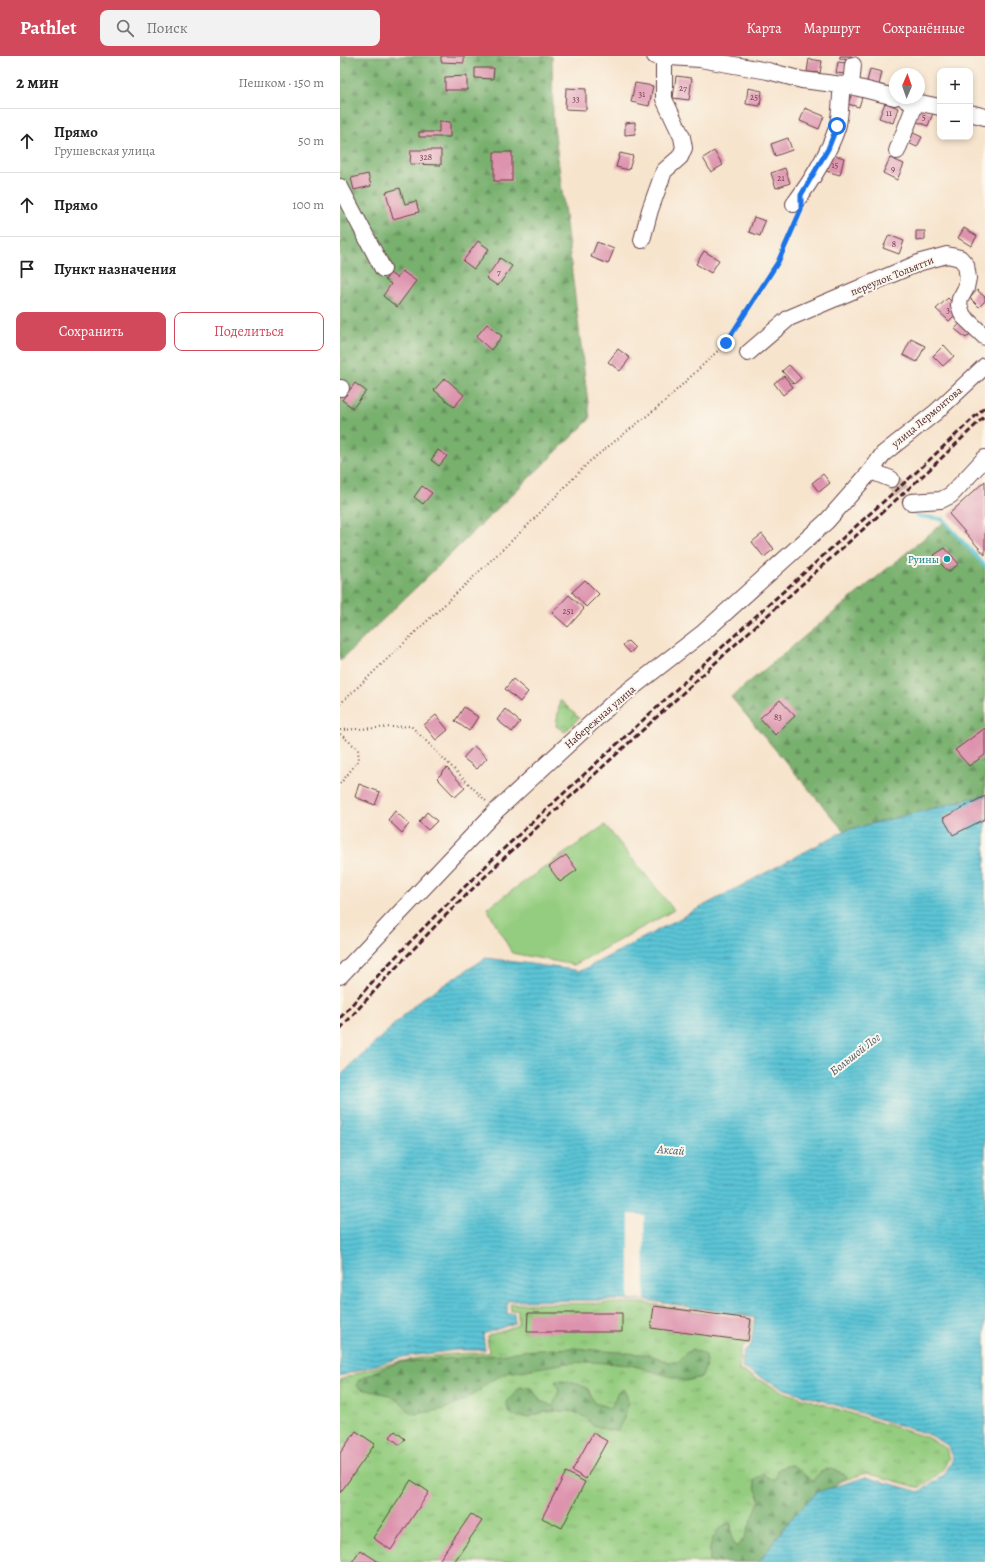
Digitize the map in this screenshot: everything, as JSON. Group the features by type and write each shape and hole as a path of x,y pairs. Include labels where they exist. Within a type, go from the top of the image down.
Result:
{"street":[{"path":"655,56 700,59 802,80 846,86 889,96"},
{"path":"642,240 650,210 664,172 680,157 684,148 682,137 664,99 664,56"},
{"path":"797,199 828,149 837,126 846,86 853,65"},
{"path":"897,151 915,104"},
{"path":"925,104 937,106"},
{"path":"973,114 985,117"},
{"path":"340,187 383,269"},
{"name":"переулок Тольятти","path":"748,353 789,318 921,262 948,255 960,258 966,265 968,278 966,288 960,299 959,305 963,316 985,337"},
{"name":"улица Лермонтова","path":"871,471 883,454 936,412 985,366"},
{"path":"911,502 941,500 951,495 985,458"},
{"path":"871,471 890,479"},
{"name":"Набережная улица","path":"340,976 496,811 615,701 704,632 827,521 871,471"}],"path":[{"path":"340,704 527,526 590,461 663,404 726,343 778,262 801,210 797,199"},
{"path":"340,730 411,726 496,811"},
{"path":"340,734 358,749 359,760 340,784"}],"green space":[{"path":"340,56 552,56 553,118 590,419 340,661"},
{"path":"944,522 985,568 985,795 844,831 731,697"},
{"path":"560,700 579,718 565,732 556,726"},
{"path":"605,825 674,910 574,965 512,953 487,908"},
{"path":"644,1303 752,1320 748,1343 741,1349 739,1370 784,1392 929,1438 946,1448 949,1459 941,1472 920,1488 866,1473 817,1489 755,1562 340,1562 340,1380 376,1367 413,1359 451,1354 489,1353 487,1336 518,1325 518,1310 511,1311 510,1304"},
{"path":"573,1348 650,1355 669,1362 678,1362 692,1349 706,1355 707,1362 702,1377 685,1381 631,1365 592,1362 567,1363 507,1373 490,1381 466,1399 444,1409 417,1414 411,1413 402,1403 389,1395 361,1389 356,1385 359,1380 400,1362 501,1355 521,1351"},
{"path":"555,1381 574,1382 588,1389 594,1403 611,1408 617,1394 623,1389 626,1394 627,1404 625,1415 618,1430 607,1430 591,1424 587,1418 571,1411 546,1412 527,1417 516,1417 508,1412 507,1402 520,1387 531,1388 541,1401 553,1406 559,1391"},
{"path":"791,1465 798,1468 813,1481 820,1472 828,1469 837,1471 847,1477 832,1488 818,1492 813,1496 790,1520 759,1562 710,1562 712,1540 718,1530 722,1527 728,1523 731,1524 732,1538 735,1546 738,1546 745,1537 760,1499 754,1481 763,1474 769,1478 776,1479 777,1470"}],"water":[{"path":"985,795 985,1562 759,1562 790,1520 818,1492 866,1477 920,1492 944,1475 953,1459 949,1446 930,1435 785,1389 742,1368 744,1351 751,1345 755,1317 645,1300 507,1301 507,1314 514,1314 515,1323 483,1334 485,1350 457,1350 402,1357 340,1376 340,1076 420,1000 486,958 581,971 844,831"}],"pier":[{"path":"629,1214 644,1215 645,1300 629,1299"}],"building":[{"path":"441,56 464,56 464,63 441,62"},
{"path":"840,56 852,56 851,60 840,59"},
{"path":"809,59 822,61 820,73 807,72"},
{"path":"838,62 847,63 845,74 836,73"},
{"path":"475,68 494,68 493,79 475,78"},
{"path":"870,69 882,72 879,85 867,82"},
{"path":"467,76 467,90 445,90 445,77"},
{"path":"676,76 692,78 689,100 673,98"},
{"path":"635,83 653,86 649,106 631,102"},
{"path":"566,88 586,89 586,110 565,109"},
{"path":"748,88 762,91 760,106 746,104"},
{"path":"853,91 863,94 859,107 848,104"},
{"path":"885,103 898,108 893,123 879,118"},
{"path":"805,108 824,116 819,129 800,121"},
{"path":"920,108 933,113 928,126 915,121"},
{"path":"439,121 450,122 450,137 419,137 419,132 439,132"},
{"path":"635,122 635,134 625,135 625,123"},
{"path":"911,132 922,137 917,147 906,142"},
{"path":"788,138 792,150 775,156 771,144"},
{"path":"411,150 441,150 441,165 410,164"},
{"path":"714,151 723,165 711,172 703,158"},
{"path":"494,152 512,152 512,181 494,181"},
{"path":"620,153 633,156 629,170 616,167"},
{"path":"830,154 844,158 840,175 826,171"},
{"path":"890,158 904,164 897,180 883,173"},
{"path":"785,168 790,183 776,188 771,173"},
{"path":"368,174 371,186 354,190 351,178"},
{"path":"400,188 405,204 416,201 419,212 393,219 386,192"},
{"path":"754,217 765,221 760,236 749,232"},
{"path":"964,228 977,236 971,246 958,238"},
{"path":"916,231 925,231 925,240 916,241"},
{"path":"889,235 904,241 899,254 883,248"},
{"path":"478,241 489,249 474,269 463,261"},
{"path":"597,242 614,249 608,264 591,257"},
{"path":"704,251 719,260 711,273 696,264"},
{"path":"500,258 512,266 498,286 486,278"},
{"path":"402,271 416,281 397,307 383,296 391,284 385,280 390,273 397,278"},
{"path":"977,290 985,297 985,301 979,307 970,298"},
{"path":"948,298 960,310 949,321 936,309"},
{"path":"964,319 975,329 966,338 955,329"},
{"path":"487,324 502,336 491,350 476,337"},
{"path":"911,339 925,346 917,362 903,355"},
{"path":"944,345 954,356 943,366 933,356"},
{"path":"618,349 630,358 620,371 608,362"},
{"path":"789,365 801,378 794,384 782,371"},
{"path":"784,376 793,387 783,395 774,383"},
{"path":"445,378 464,395 454,407 434,390"},
{"path":"355,383 366,391 353,408 342,400"},
{"path":"438,450 447,456 439,466 431,460"},
{"path":"823,474 830,483 819,492 812,483"},
{"path":"985,481 985,555 949,514"},
{"path":"422,486 432,493 423,504 414,497"},
{"path":"762,534 774,549 764,557 752,542"},
{"name":"Руины","path":"945,548 959,564 948,572 934,555"},
{"path":"585,580 599,594 586,607 572,592"},
{"path":"569,595 584,609 568,627 552,613"},
{"path":"628,641 635,648 630,653 623,645"},
{"path":"513,679 528,692 520,702 505,689"},
{"path":"780,700 795,716 775,735 760,718"},
{"path":"464,707 478,717 469,731 455,721"},
{"path":"505,709 520,722 512,732 497,720"},
{"path":"436,715 448,730 436,740 424,725"},
{"path":"985,728 985,755 969,766 955,750"},
{"path":"474,746 487,758 477,769 463,758"},
{"path":"447,768 465,788 455,797 437,778"},
{"path":"359,784 380,792 375,805 355,797"},
{"path":"985,796 985,819 953,835 943,818"},
{"path":"395,811 409,824 402,833 388,820"},
{"path":"427,812 437,821 428,830 419,822"},
{"path":"566,855 577,870 560,882 549,867"},
{"path":"654,1306 751,1319 748,1341 651,1328"},
{"path":"528,1313 622,1313 622,1332 527,1332"},
{"path":"356,1431 375,1444 340,1493 340,1453"},
{"path":"395,1431 405,1439 400,1445 390,1437"},
{"path":"593,1433 607,1441 586,1479 572,1471"},
{"path":"566,1472 585,1482 562,1528 542,1518"},
{"path":"411,1480 429,1492 391,1550 373,1538"},
{"path":"471,1514 482,1521 454,1562 438,1562"},
{"path":"360,1550 379,1562 352,1562"}],"waterway":[{"path":"910,506 917,516 942,519 985,566"}],"tunnel":[{"path":"891,479 911,502"}],"railway":[{"path":"340,1018 382,971 499,853 746,625 923,466 985,407"},
{"path":"340,1029 441,920 504,858 750,631 928,471 985,416"}],"place":[{"name":"Руины","path":"947,559"}],"route":[{"path":"726,343 778,262 801,210 801,195 828,149 837,126"}],"water label":[{"name":"Большой Лог","path":"855,1054"},
{"name":"Аксай","path":"671,1150"}]}
